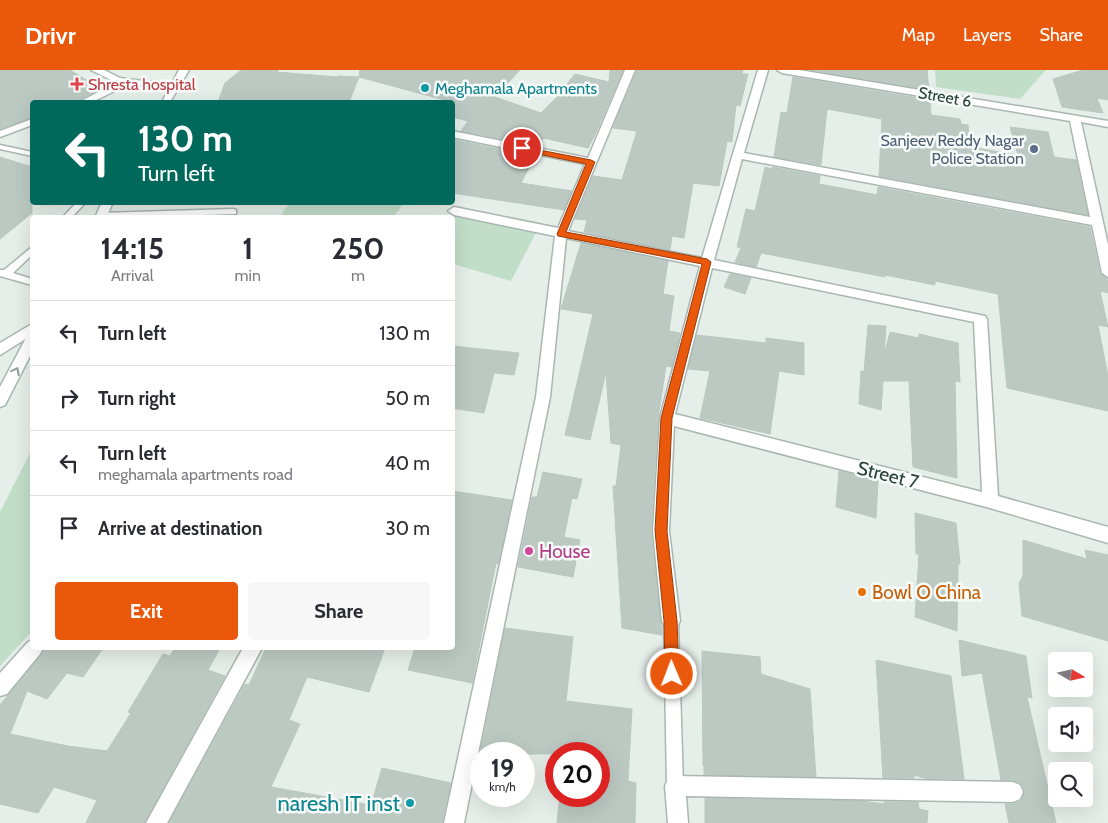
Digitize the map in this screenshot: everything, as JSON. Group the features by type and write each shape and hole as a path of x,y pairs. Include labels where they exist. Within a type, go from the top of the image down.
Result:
{"street":[{"path":"96,70 118,80 174,88"},
{"path":"167,100 184,70"},
{"path":"671,621 661,531 666,418 707,262 762,70"},
{"name":"Street 6","path":"782,70 1108,124"},
{"path":"454,823 543,397 561,234 626,72"},
{"path":"90,100 116,87 118,80"},
{"path":"1075,119 1108,272"},
{"path":"0,134 30,123"},
{"path":"455,135 591,162"},
{"path":"737,155 1097,222"},
{"path":"454,211 980,319 990,501"},
{"path":"0,350 30,330"},
{"path":"0,401 30,344"},
{"name":"Street 7","path":"666,418 990,501 1108,535"},
{"path":"0,687 32,650"},
{"path":"156,823 252,650"},
{"path":"678,823 675,786 1013,792"}],"lane":[{"path":"0,147 30,154"},
{"path":"69,215 79,205"},
{"path":"134,215 233,212"},
{"path":"3,274 30,252"},
{"path":"3,274 30,281"},
{"path":"671,621 675,786"}],"green space":[{"path":"935,70 1046,70 1020,99 936,87"},
{"path":"288,205 402,205 395,215 281,215"},
{"path":"454,211 538,229 511,281 455,265 455,215 451,215"},
{"path":"30,453 30,633 0,666 0,512"}],"building":[{"path":"0,70 70,70 101,89 81,100 30,100 30,118 0,129"},
{"path":"241,70 278,70 277,72 359,77 350,100 219,100 225,83"},
{"path":"360,70 520,70 495,97 541,113 575,74 609,82 610,70 623,70 588,148 543,138 539,146 461,131 468,121 455,118 455,100 445,100 359,77"},
{"path":"637,70 743,70 742,74 748,74 740,106 736,105 732,142 727,141 719,186 693,183 684,238 672,236 670,250 584,232 587,220 575,219 593,176 622,180 637,131 613,128"},
{"path":"811,70 927,70 929,90"},
{"path":"1083,70 1108,70 1108,100 1097,98 1103,113 1062,107 1053,79"},
{"path":"793,77 930,100 931,115 960,119 961,124 968,125 970,147 1018,155 1010,127 1048,132 1054,157 1076,160 1088,215 879,176 882,119 827,109 821,165 774,157 781,112 787,113"},
{"path":"455,140 535,156 521,183 572,191 564,210 455,193"},
{"path":"0,157 30,166 30,205 32,205 32,213 0,239"},
{"path":"765,167 820,176 819,184 877,195 878,187 1090,227 1100,273 1107,278 1108,283 1108,293 1100,291 1108,327 1098,325 1108,376 1108,411 1007,388 998,294 935,281 935,285 885,275 885,277 761,253 756,267 735,262 741,248 737,247 746,209 755,211"},
{"path":"581,243 668,261 663,294 674,296 669,331 680,333 672,367 666,366 658,418 651,531 662,635 622,628 613,486 616,486 621,445 611,443 606,372 590,440 565,435 593,314 561,309"},
{"path":"730,274 751,278 745,294 724,287"},
{"path":"868,325 886,326 884,355 890,332 919,338 919,334 958,343 960,382 955,381 957,478 913,467 909,381 883,381 881,410 859,404 861,371 864,372"},
{"path":"697,335 766,343 766,338 804,343 804,375 779,371 770,434 700,418 710,371 688,369"},
{"path":"455,346 519,353 514,375 494,373 484,413 455,408"},
{"path":"839,471 878,481 876,518 836,507"},
{"path":"543,472 582,479 577,499 572,498 564,537 580,540 573,577 518,567 532,497 537,497"},
{"path":"455,491 512,500 498,564 496,563 472,683 408,670 414,650 455,650"},
{"path":"915,513 956,523 960,564 958,564 957,631 915,617 919,554 916,554"},
{"path":"1023,540 1087,559 1085,550 1108,555 1108,641 1022,616 1019,583 1023,576"},
{"path":"505,628 573,637 566,701 632,709 628,781 636,783 635,823 557,823 559,807 610,807 610,742 545,742 545,754 535,754 535,742 482,742"},
{"path":"959,640 1026,656 1032,698 1027,697 1048,788 1048,807 1052,807 1056,823 1009,823 1005,804 1014,804 1021,801 1025,791 1021,783 1013,780 1001,780 982,673 962,676"},
{"path":"44,650 102,650 83,677 67,673 47,699 27,691 10,734 68,746 107,751 131,713 128,712 163,654 170,656 174,650 219,650 208,670 225,676 144,823 86,823 97,800 54,787 38,813 0,804 0,705"},
{"path":"265,650 384,650 369,692 307,677 289,720 300,724 271,787 371,805 382,768 451,783 442,823 169,823 245,684 249,685"},
{"path":"702,651 760,657 761,674 810,689 816,777 704,775"},
{"path":"876,660 951,676 964,779 928,779 914,775 914,778 883,778"},
{"path":"705,798 862,801 884,804 884,802 918,802 919,809 928,811 927,823 705,823"}],"place":[{"name":"Shresta hospital","path":"77,84"},
{"name":"Meghamala Apartments","path":"425,88"},
{"name":"Sanjeev Reddy Nagar Police Station","path":"1034,149"},
{"name":"House","path":"529,551"},
{"name":"Bowl O China","path":"862,592"},
{"name":"naresh IT inst","path":"410,803"}],"route":[{"path":"522,148 591,162 561,234 707,262 666,418 661,531 671,621 672,674"}]}
